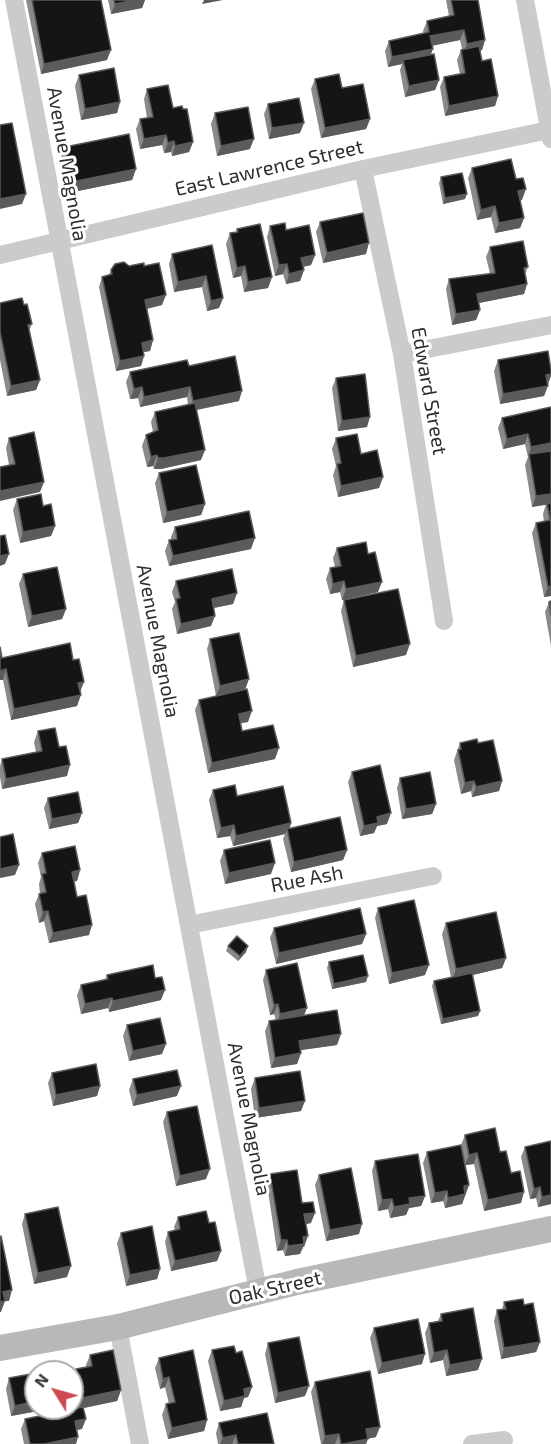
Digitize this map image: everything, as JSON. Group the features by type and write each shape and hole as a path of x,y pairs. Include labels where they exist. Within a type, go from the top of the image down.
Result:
{"main road":[{"name":"Oak Street","path":"0,1348 118,1327 258,1291 551,1228"}],"street":[{"name":"Avenue Magnolia","path":"14,0 258,1291"},
{"path":"525,0 550,134"},
{"name":"East Lawrence Street","path":"0,255 363,169 550,134"},
{"name":"Edward Street","path":"363,169 402,354 444,621"},
{"path":"402,354 551,325"},
{"name":"Rue Ash","path":"189,925 434,876"},
{"path":"118,1327 140,1444"},
{"path":"472,1444 504,1440"}],"building":[{"path":"32,0 101,0 111,50 44,64"},
{"path":"114,0 134,0 115,4"},
{"path":"451,0 478,0 485,40 467,44 464,30 430,36 433,49 392,57 389,41 429,32 427,21 454,15"},
{"path":"479,46 482,61 491,59 498,96 449,106 444,77 465,73 461,50"},
{"path":"434,54 439,80 409,86 403,60"},
{"path":"114,68 120,102 85,109 79,75"},
{"path":"339,74 342,88 363,84 370,119 325,128 315,79"},
{"path":"168,85 173,108 182,106 183,109 187,109 193,142 175,146 174,141 168,143 166,135 144,139 140,119 153,117 147,89"},
{"path":"299,98 304,123 272,128 268,104"},
{"path":"248,107 254,139 221,146 215,113"},
{"path":"12,123 26,194 0,199 0,125"},
{"path":"129,134 136,169 72,182 65,147"},
{"path":"511,159 516,179 523,178 526,189 518,191 524,218 499,223 495,206 481,210 472,168"},
{"path":"462,173 467,194 445,198 441,177"},
{"path":"363,213 369,243 327,253 320,222"},
{"path":"285,223 286,230 309,225 315,255 301,258 304,270 289,274 287,264 279,265 270,226"},
{"path":"260,224 272,277 248,282 245,266 237,268 230,233 238,232 237,229"},
{"path":"523,241 528,267 524,268 527,284 477,294 480,310 456,314 449,279 495,273 490,247"},
{"path":"212,245 223,298 211,301 206,276 178,282 172,254"},
{"path":"124,262 129,266 159,263 166,295 145,300 153,340 142,343 144,356 120,361 102,277 112,274 111,270 115,264"},
{"path":"22,298 24,305 27,304 32,324 28,325 40,380 11,386 0,332 0,303"},
{"path":"548,351 551,374 546,375 548,386 503,394 498,360"},
{"path":"235,356 242,391 193,401 190,387 144,397 142,387 134,389 130,372 187,360 189,366"},
{"path":"365,374 370,417 342,421 336,378"},
{"path":"195,403 205,450 164,458 158,458 157,455 151,457 146,435 158,430 155,412"},
{"path":"551,407 551,443 531,447 528,434 507,439 502,418"},
{"path":"34,432 44,482 0,491 0,467 15,464 9,438"},
{"path":"357,434 361,454 377,450 383,477 341,486 337,464 341,463 336,438"},
{"path":"551,451 551,494 536,496 529,454"},
{"path":"196,465 205,504 167,512 159,473"},
{"path":"41,494 43,506 51,504 55,526 23,532 17,499"},
{"path":"551,503 551,586 548,587 536,523 550,520 547,504"},
{"path":"249,511 255,538 173,556 169,540 177,539 175,527"},
{"path":"5,535 9,554 0,556 0,536"},
{"path":"366,542 368,554 375,552 382,582 346,589 344,581 333,584 330,568 341,566 337,548"},
{"path":"57,567 66,609 32,616 23,574"},
{"path":"232,569 237,593 212,599 215,616 181,624 176,599 180,598 176,581"},
{"path":"398,589 410,644 356,656 344,600"},
{"path":"239,633 249,679 220,686 210,639"},
{"path":"70,643 73,660 79,659 84,682 78,683 81,695 14,709 6,669 0,671 0,647 2,658"},
{"path":"247,689 252,711 239,714 242,731 273,725 279,748 212,763 199,700"},
{"path":"55,728 59,747 66,746 70,765 6,779 2,759 42,751 38,731"},
{"path":"477,739 478,743 493,740 502,781 476,787 474,781 465,783 458,750 461,749 460,743"},
{"path":"380,765 391,813 377,817 378,823 364,826 352,772"},
{"path":"430,772 436,804 406,809 400,778"},
{"path":"235,785 237,796 283,786 291,823 236,836 234,825 221,828 213,790"},
{"path":"78,792 82,813 52,819 48,798"},
{"path":"340,817 347,850 294,862 287,829"},
{"path":"13,834 19,865 0,869 0,837"},
{"path":"270,840 275,863 229,873 224,850"},
{"path":"75,846 80,870 72,872 77,897 86,895 92,925 53,933 48,911 43,912 39,894 46,892 42,874 46,873 42,853"},
{"path":"414,900 429,965 392,973 378,908"},
{"path":"360,908 366,934 279,953 274,928"},
{"path":"496,912 506,958 456,969 446,923"},
{"path":"237,936 248,946 240,956 228,946"},
{"path":"363,955 368,976 334,984 329,962"},
{"path":"297,963 307,1008 280,1014 278,1004 274,1005 266,970"},
{"path":"153,965 155,978 162,977 165,990 113,1001 112,998 85,1004 81,985 108,979 107,975"},
{"path":"472,973 480,1011 443,1019 434,981"},
{"path":"337,1010 341,1034 299,1041 301,1053 275,1058 269,1021"},
{"path":"160,1018 166,1044 133,1051 127,1025"},
{"path":"96,1064 100,1086 56,1095 52,1073"},
{"path":"177,1070 181,1086 137,1095 133,1079"},
{"path":"300,1071 305,1101 259,1108 255,1078"},
{"path":"197,1106 210,1169 180,1176 167,1112"},
{"path":"495,1128 500,1152 506,1151 511,1173 520,1171 524,1192 488,1200 477,1153 469,1155 465,1135"},
{"path":"551,1141 551,1195 542,1197 540,1187 534,1189 525,1147"},
{"path":"461,1145 469,1185 464,1186 465,1194 448,1198 447,1191 435,1193 427,1152"},
{"path":"418,1154 425,1196 409,1198 410,1204 394,1207 392,1199 382,1200 375,1161"},
{"path":"351,1168 362,1224 330,1230 319,1175"},
{"path":"297,1170 302,1203 313,1202 315,1213 304,1214 308,1236 303,1237 304,1244 288,1246 287,1240 281,1240 270,1174"},
{"path":"58,1207 71,1266 38,1273 25,1214"},
{"path":"206,1211 209,1223 215,1222 221,1251 175,1261 168,1232 180,1229 178,1217"},
{"path":"152,1226 160,1269 130,1275 121,1233"},
{"path":"0,1237 12,1290 3,1292 5,1301 0,1302"},
{"path":"523,1299 524,1305 533,1303 540,1342 504,1348 497,1310 506,1309 504,1302"},
{"path":"473,1308 482,1359 450,1365 447,1350 434,1353 429,1323 442,1321 441,1314"},
{"path":"418,1319 425,1354 382,1363 374,1328"},
{"path":"299,1337 309,1386 278,1393 268,1343"},
{"path":"234,1346 236,1353 242,1351 252,1387 244,1389 245,1396 224,1401 212,1350"},
{"path":"113,1350 121,1390 84,1398 84,1368 92,1366 90,1355"},
{"path":"193,1350 207,1420 172,1428 166,1404 175,1402 169,1377 163,1379 159,1358"},
{"path":"370,1371 380,1427 366,1429 368,1439 343,1444 341,1444 339,1434 325,1436 315,1382"},
{"path":"24,1375 24,1404 15,1406 9,1378"},
{"path":"267,1413 274,1444 238,1444 236,1435 223,1438 219,1423"},
{"path":"25,1420 80,1420 75,1421 78,1437 44,1444 30,1444"}]}
